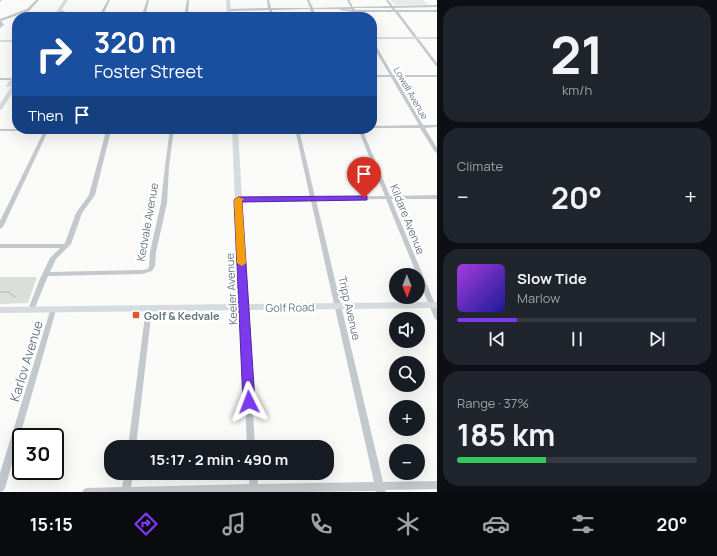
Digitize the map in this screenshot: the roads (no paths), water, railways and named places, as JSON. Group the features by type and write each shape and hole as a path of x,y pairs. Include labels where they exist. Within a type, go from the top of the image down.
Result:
{"main road":[{"path":"62,11 66,0"},
{"path":"62,11 71,0"},
{"path":"228,0 229,10"},
{"path":"377,38 437,38"},
{"path":"0,41 12,41"},
{"path":"0,99 12,85"},
{"path":"0,108 12,87"},
{"name":"Keeler Avenue","path":"235,134 244,307"},
{"name":"Golf Road","path":"0,310 435,305"}],"street":[{"path":"22,12 28,10 38,0"},
{"path":"103,12 109,0"},
{"path":"144,12 148,0"},
{"path":"187,12 188,0"},
{"path":"268,0 271,12"},
{"path":"308,0 313,12"},
{"path":"348,0 354,11"},
{"path":"387,0 437,65"},
{"path":"341,9 352,7 433,5 437,11"},
{"path":"229,10 341,9 354,11 437,11"},
{"path":"0,27 2,25 0,20 12,16"},
{"name":"Lowell Avenue","path":"377,50 437,152"},
{"path":"377,76 437,76"},
{"path":"0,79 12,80"},
{"path":"377,127 437,126"},
{"path":"0,130 12,130"},
{"path":"0,227 44,134"},
{"name":"Karlov Avenue","path":"32,310 46,274 56,254 70,242 79,213 94,192 108,134"},
{"name":"Kedvale Avenue","path":"46,274 142,272 150,270 164,203 171,134"},
{"name":"Tripp Avenue","path":"299,134 381,489"},
{"name":"Kildare Avenue","path":"362,134 388,198 435,305 437,317"},
{"path":"238,200 437,197"},
{"path":"0,246 66,246"},
{"name":"Keeler Avenue","path":"244,307 251,440"},
{"path":"133,440 148,308"},
{"name":"Karlov Avenue","path":"0,488 54,310"},
{"path":"126,492 128,480"},
{"path":"253,480 254,491"},
{"path":"88,492 381,489 437,485"}],"waterway":[{"path":"0,292 8,292 15,297"}],"place":[{"name":"Golf & Kedvale","path":"136,315"}]}
